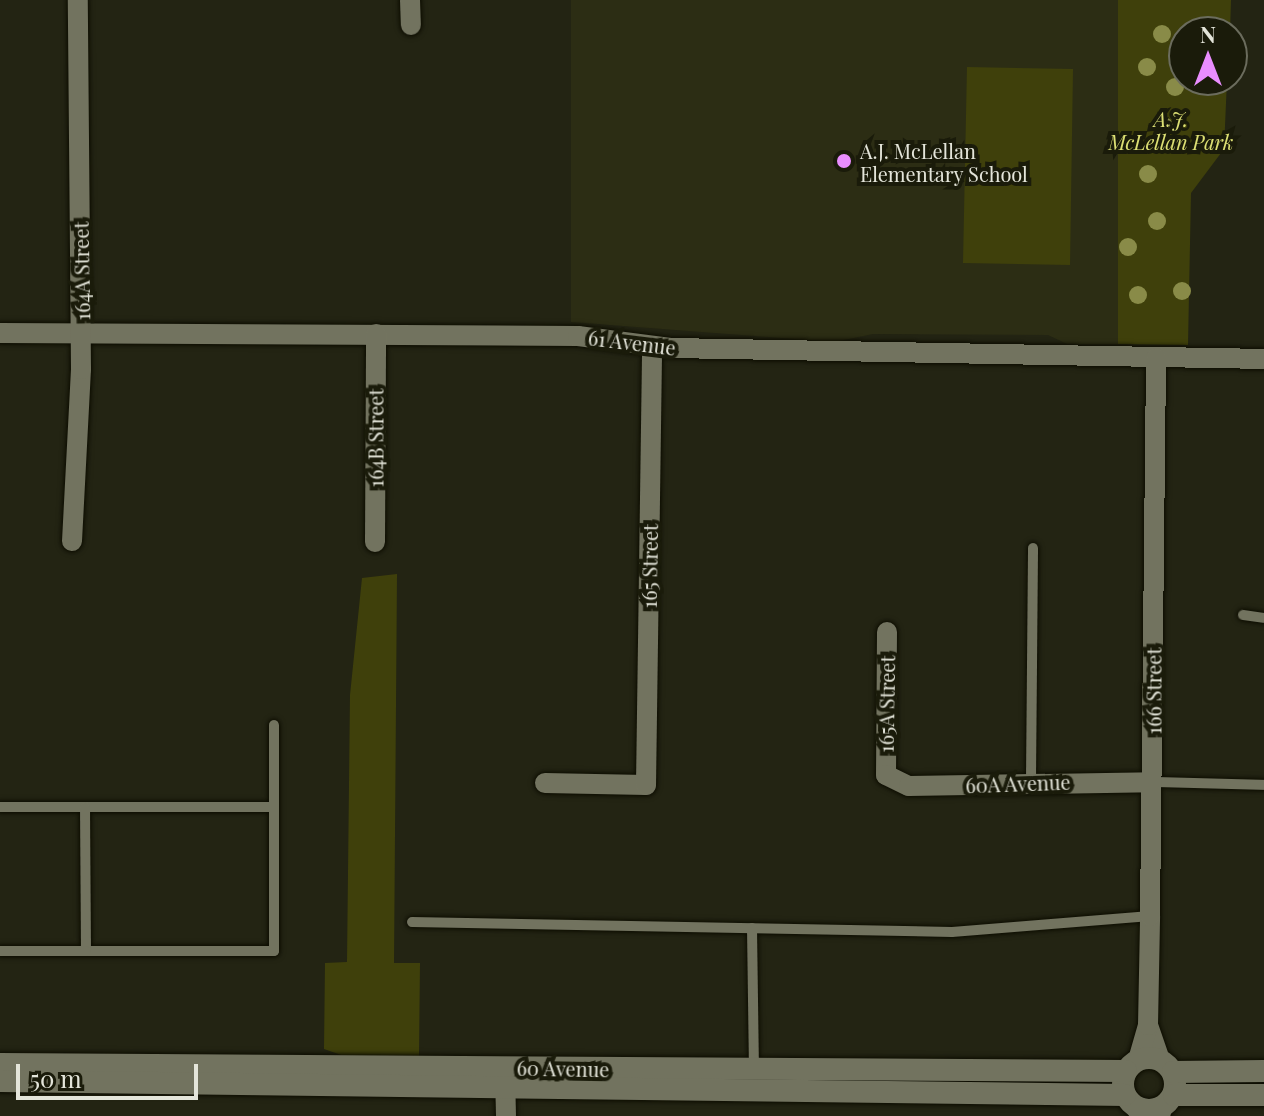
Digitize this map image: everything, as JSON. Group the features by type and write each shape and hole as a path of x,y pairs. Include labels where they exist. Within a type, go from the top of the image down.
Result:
{"street":[{"name":"164A Street","path":"72,541 79,506 81,333 78,0"},
{"path":"410,0 411,25"},
{"name":"61 Avenue","path":"0,333 578,336 652,346 1264,359"},
{"name":"164B Street","path":"375,542 376,334"},
{"name":"165 Street","path":"545,783 646,785 652,346"},
{"name":"166 Street","path":"1156,358 1148,1025 1156,1083"},
{"name":"165A Street","path":"886,775 887,632"},
{"name":"60A Avenue","path":"886,775 909,786 1031,780 1152,782"},
{"name":"60 Avenue","path":"0,1064 505,1078 1156,1083 1264,1095"},
{"name":"60 Avenue","path":"754,1081 1134,1106 1156,1083 1264,1071"},
{"path":"505,1078 506,1116"},
{"name":"60 Avenue","path":"0,1081 505,1078"},
{"path":"1134,1106 1156,1083"}],"lane":[{"path":"1031,780 1033,548"},
{"path":"1243,615 1264,618"},
{"path":"0,951 274,951 274,725"},
{"path":"1152,782 1264,785"},
{"path":"0,807 273,807"},
{"path":"85,807 86,951"},
{"path":"412,922 952,932 1150,916"},
{"path":"752,928 754,1081"}],"shaded area":[{"name":"A.J. McLellan Elementary School","path":"571,0 1118,0 1118,344 1067,344 1048,335 873,334 834,342 571,322"}],"green space":[{"name":"A.J. McLellan Park","path":"1118,0 1231,0 1230,16 1168,16 1168,96 1226,96 1224,149 1191,193 1188,345 1118,344"},
{"path":"967,67 1073,69 1070,265 963,263"},
{"path":"397,574 394,963 420,963 419,1057 344,1056 324,1049 325,963 347,962 350,695 362,578"}],"place":[{"name":"A.J. McLellan Elementary School","path":"844,161"}]}
